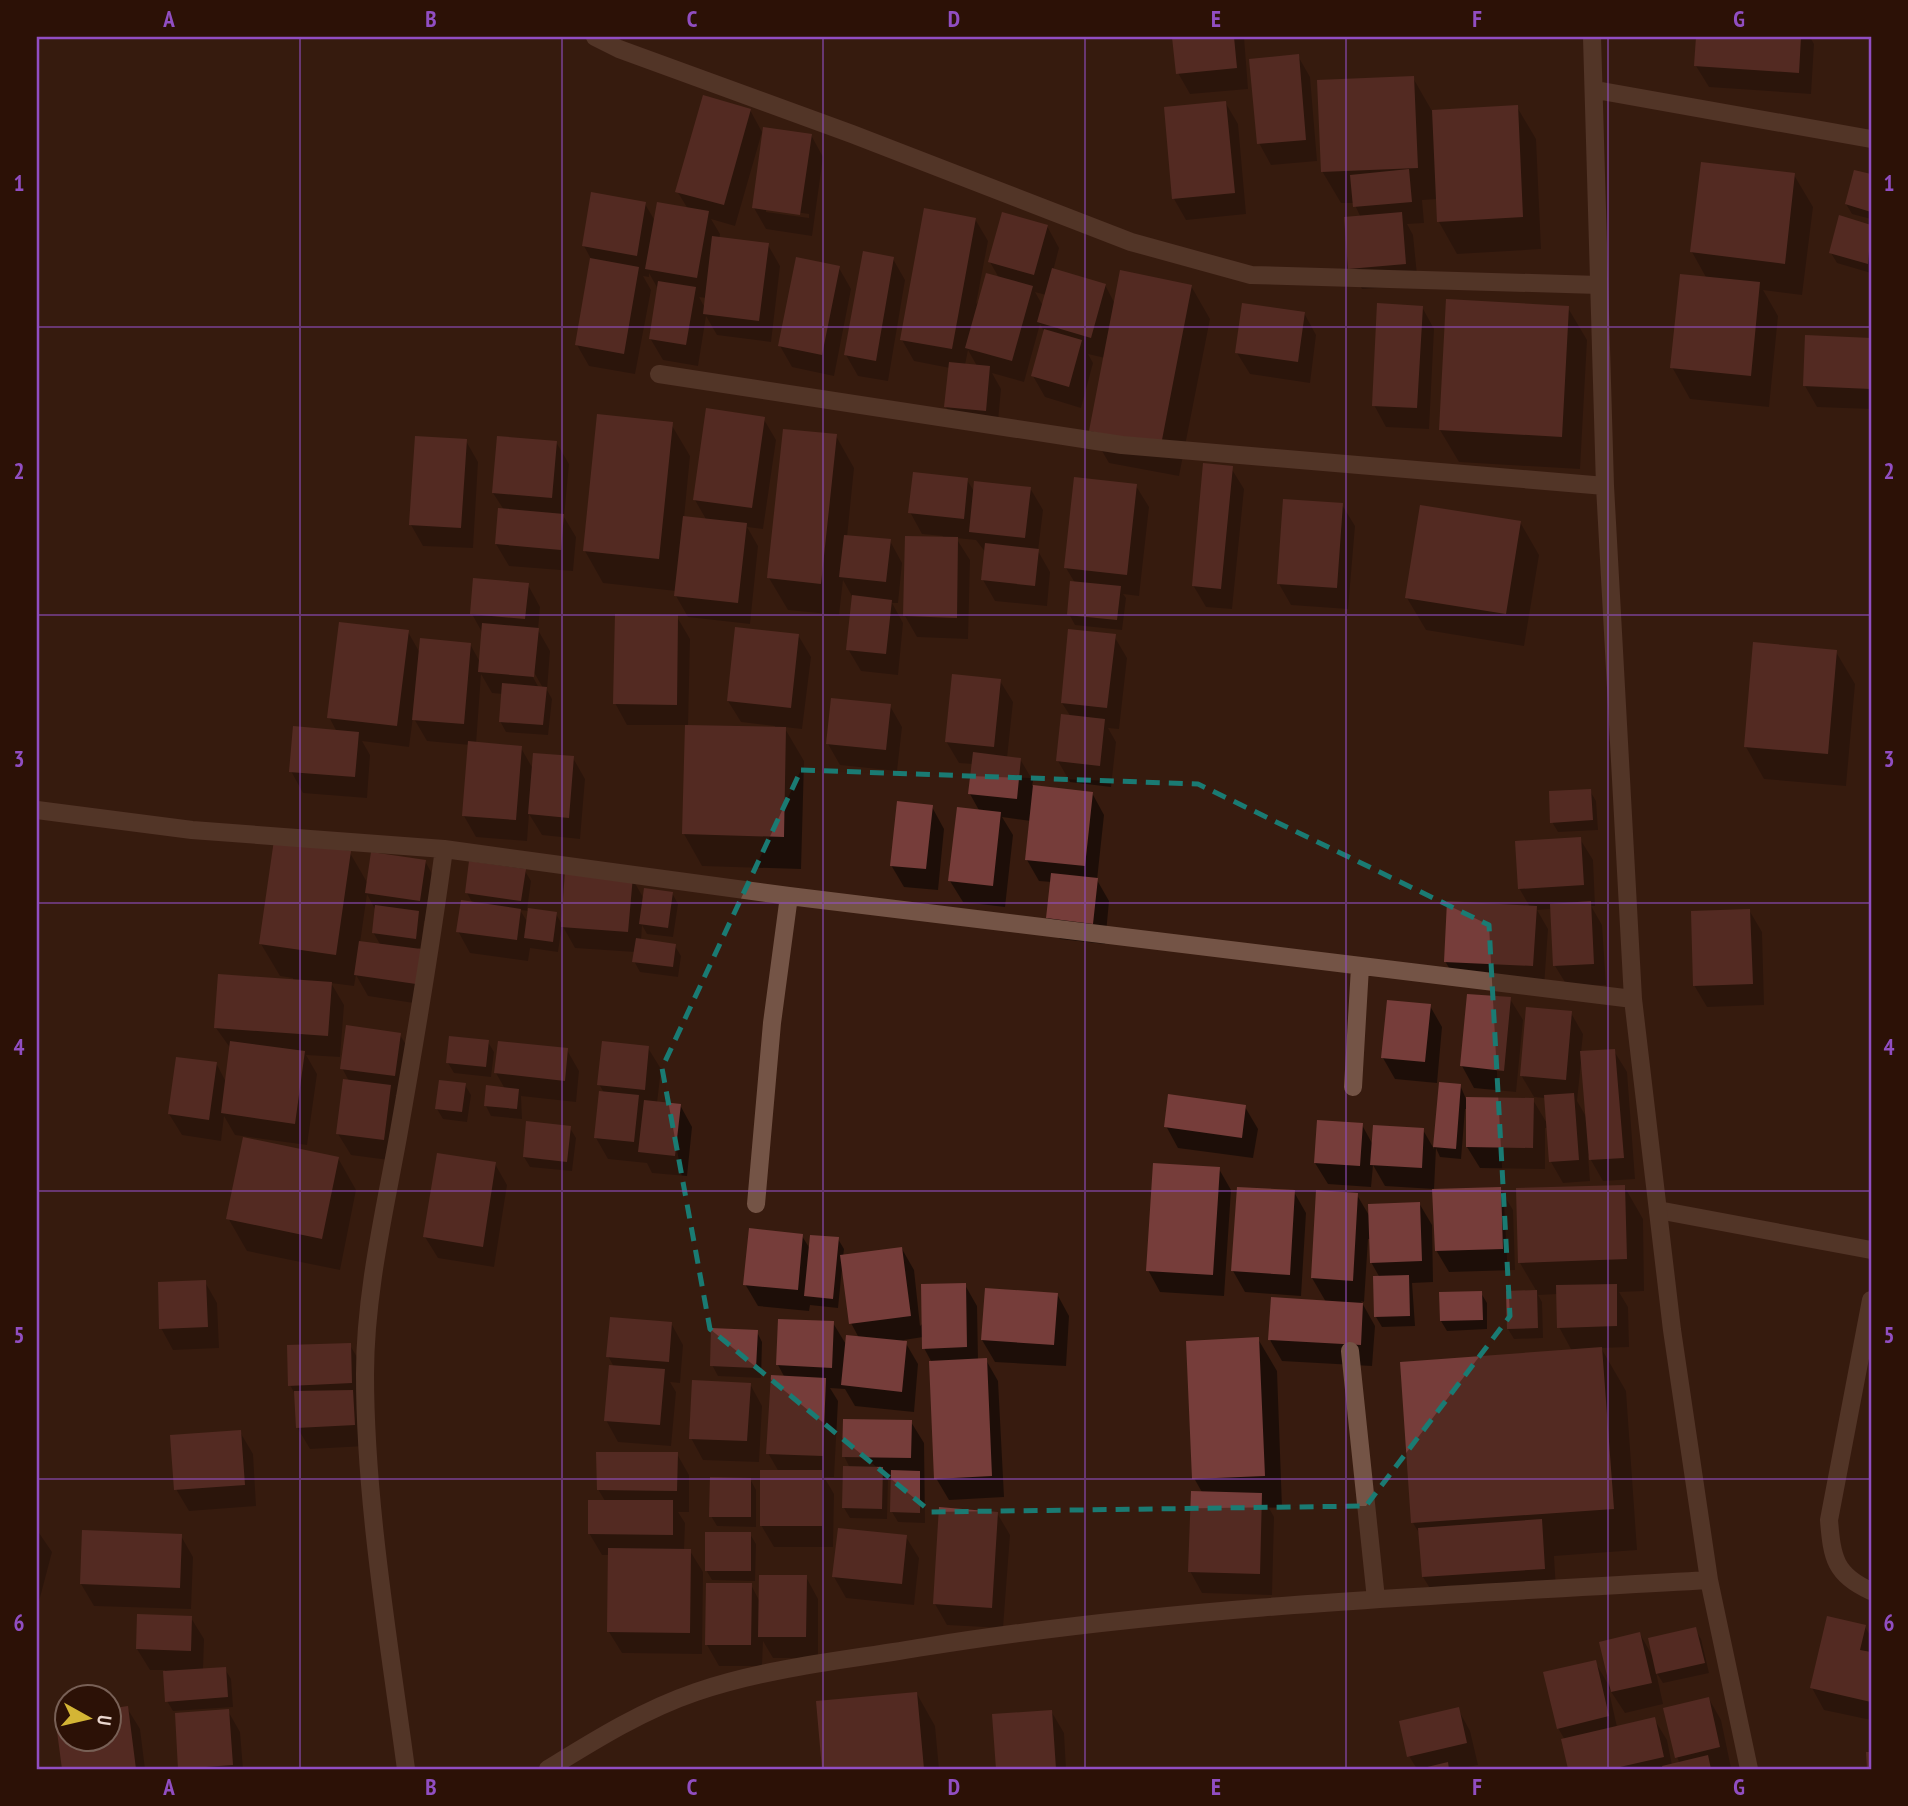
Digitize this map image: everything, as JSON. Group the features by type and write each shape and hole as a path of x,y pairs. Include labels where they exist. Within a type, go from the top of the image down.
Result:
{"street":[{"path":"595,37 618,49 852,134 1131,242 1251,275 1599,285"},
{"path":"1592,37 1596,90 1605,485 1633,999 1672,1330 1709,1580 1749,1769"},
{"path":"1596,90 1871,139"},
{"path":"659,374 1122,445 1605,485"},
{"path":"37,810 192,830 444,849 789,896 1633,999"},
{"path":"405,1769 369,1457 365,1372 373,1287 424,992 444,849"},
{"path":"755,1204 772,1023 789,896"},
{"path":"1353,1087 1360,967"},
{"path":"1658,1210 1871,1250"},
{"path":"1871,1300 1829,1520 1832,1554 1849,1581 1871,1591"},
{"path":"1350,1352 1376,1600"},
{"path":"548,1769 621,1725 694,1693 756,1675 962,1641 1146,1616 1709,1580"}],"highlighted area":[{"path":"801,770 1198,784 1489,925 1510,1316 1366,1506 931,1512 710,1329 662,1068"}],"building":[{"path":"1172,37 1234,37 1237,68 1176,74"},
{"path":"1696,37 1801,37 1799,73 1694,66"},
{"path":"1299,54 1306,140 1257,144 1249,59"},
{"path":"1414,76 1418,168 1321,172 1317,80"},
{"path":"703,95 751,109 724,205 675,192"},
{"path":"1226,101 1235,193 1172,199 1164,107"},
{"path":"1518,105 1523,217 1437,222 1432,110"},
{"path":"763,127 812,134 800,215 752,208"},
{"path":"1701,162 1795,173 1785,264 1690,252"},
{"path":"1409,169 1412,202 1353,207 1350,175"},
{"path":"1854,170 1871,174 1871,212 1845,204"},
{"path":"591,192 646,202 637,256 582,246"},
{"path":"657,202 709,211 697,278 645,269"},
{"path":"924,208 976,218 952,349 900,340"},
{"path":"1002,212 1048,225 1034,275 988,262"},
{"path":"1402,212 1406,264 1348,269 1344,217"},
{"path":"1839,215 1871,225 1868,264 1829,253"},
{"path":"712,236 769,243 759,321 703,314"},
{"path":"863,251 894,257 876,361 844,355"},
{"path":"796,257 840,266 822,355 778,346"},
{"path":"590,258 639,267 624,354 575,345"},
{"path":"1052,268 1106,284 1091,338 1037,322"},
{"path":"1120,270 1192,285 1161,445 1089,431"},
{"path":"986,273 1033,286 1012,361 965,348"},
{"path":"1680,274 1760,282 1751,376 1670,368"},
{"path":"658,281 696,287 686,345 649,339"},
{"path":"1446,299 1569,306 1562,437 1439,430"},
{"path":"1242,303 1305,312 1298,362 1235,353"},
{"path":"1377,303 1423,306 1417,408 1372,406"},
{"path":"1044,329 1082,340 1069,387 1031,376"},
{"path":"1805,335 1871,338 1871,389 1803,386"},
{"path":"949,362 990,366 986,411 944,407"},
{"path":"706,408 765,417 752,508 693,500"},
{"path":"597,414 673,422 659,559 583,551"},
{"path":"783,429 837,434 821,584 767,578"},
{"path":"415,436 467,439 461,528 409,525"},
{"path":"497,436 557,441 552,498 492,493"},
{"path":"1203,463 1233,466 1221,589 1192,586"},
{"path":"913,472 968,478 964,519 908,513"},
{"path":"1074,477 1137,484 1127,575 1064,568"},
{"path":"974,481 1031,487 1025,538 969,532"},
{"path":"1283,499 1343,503 1337,588 1277,584"},
{"path":"1420,505 1521,521 1506,614 1405,598"},
{"path":"498,508 564,514 561,550 495,544"},
{"path":"683,516 747,523 738,603 674,596"},
{"path":"844,535 891,539 886,582 839,577"},
{"path":"905,536 958,537 957,618 903,616"},
{"path":"985,543 1039,549 1035,586 981,580"},
{"path":"473,578 529,583 525,619 470,614"},
{"path":"1070,581 1121,586 1117,620 1067,615"},
{"path":"852,595 892,600 886,654 846,650"},
{"path":"615,614 678,615 677,705 613,704"},
{"path":"339,622 409,630 397,726 327,718"},
{"path":"482,623 539,628 534,677 478,672"},
{"path":"735,627 799,634 791,708 727,701"},
{"path":"1068,629 1116,634 1107,708 1061,703"},
{"path":"420,638 471,643 464,724 412,720"},
{"path":"1753,642 1837,650 1828,754 1744,747"},
{"path":"952,674 1001,679 994,747 945,742"},
{"path":"502,683 547,687 543,725 499,722"},
{"path":"831,698 891,704 886,750 826,744"},
{"path":"1061,714 1105,719 1100,766 1056,761"},
{"path":"685,725 786,727 784,837 682,834"},
{"path":"293,726 359,732 355,777 289,772"},
{"path":"468,741 522,746 516,820 462,816"},
{"path":"973,752 1021,758 1017,799 968,794"},
{"path":"533,753 574,756 569,818 528,814"},
{"path":"1033,785 1093,792 1085,866 1025,860"},
{"path":"1591,789 1593,820 1550,823 1549,791"},
{"path":"897,801 933,805 926,869 890,866"},
{"path":"957,807 1001,812 993,886 948,881"},
{"path":"1581,837 1584,885 1518,889 1515,841"},
{"path":"274,840 351,851 336,955 259,944"},
{"path":"371,852 426,860 420,901 365,893"},
{"path":"469,861 526,869 521,901 465,893"},
{"path":"565,871 633,876 628,932 561,927"},
{"path":"1051,873 1098,878 1093,924 1046,918"},
{"path":"644,888 673,892 668,928 639,924"},
{"path":"461,900 521,909 517,940 456,932"},
{"path":"1447,901 1537,906 1533,966 1444,962"},
{"path":"1591,901 1594,964 1553,966 1550,904"},
{"path":"375,905 419,911 416,939 372,933"},
{"path":"528,908 557,912 553,942 524,938"},
{"path":"1750,909 1753,984 1693,986 1691,911"},
{"path":"636,938 676,944 673,967 632,962"},
{"path":"359,941 421,949 416,984 354,975"},
{"path":"218,974 332,982 328,1036 214,1028"},
{"path":"1467,994 1511,997 1504,1071 1460,1066"},
{"path":"1387,1000 1431,1004 1425,1062 1381,1058"},
{"path":"1526,1007 1572,1011 1566,1080 1520,1076"},
{"path":"346,1025 401,1033 395,1076 340,1069"},
{"path":"449,1036 489,1040 486,1067 446,1063"},
{"path":"230,1041 305,1051 295,1124 221,1113"},
{"path":"498,1041 568,1048 565,1081 494,1073"},
{"path":"602,1041 649,1046 645,1090 597,1085"},
{"path":"1615,1049 1624,1158 1589,1160 1580,1051"},
{"path":"176,1057 217,1062 209,1120 168,1114"},
{"path":"343,1079 391,1085 384,1140 336,1134"},
{"path":"439,1080 466,1083 462,1112 435,1109"},
{"path":"1439,1082 1461,1084 1456,1149 1433,1147"},
{"path":"486,1085 519,1089 517,1109 484,1106"},
{"path":"599,1091 639,1095 634,1142 594,1138"},
{"path":"1574,1093 1579,1160 1549,1162 1544,1095"},
{"path":"1168,1094 1246,1105 1242,1138 1164,1127"},
{"path":"1466,1097 1534,1098 1533,1148 1466,1147"},
{"path":"644,1100 681,1104 675,1156 638,1152"},
{"path":"1317,1120 1363,1123 1360,1166 1314,1163"},
{"path":"526,1121 571,1126 567,1162 523,1157"},
{"path":"1373,1125 1424,1128 1422,1168 1370,1165"},
{"path":"243,1137 339,1157 322,1239 226,1219"},
{"path":"437,1153 496,1162 483,1247 423,1237"},
{"path":"1153,1163 1220,1167 1213,1275 1146,1271"},
{"path":"1625,1185 1627,1259 1518,1263 1516,1188"},
{"path":"1237,1187 1295,1190 1290,1275 1231,1271"},
{"path":"1501,1187 1503,1249 1435,1251 1432,1189"},
{"path":"1316,1190 1358,1193 1353,1281 1311,1278"},
{"path":"1420,1202 1422,1261 1370,1263 1368,1204"},
{"path":"749,1228 803,1234 798,1290 743,1285"},
{"path":"810,1235 839,1237 833,1299 804,1296"},
{"path":"902,1247 911,1316 849,1324 840,1255"},
{"path":"1409,1275 1410,1316 1374,1317 1373,1276"},
{"path":"206,1280 208,1327 159,1329 158,1282"},
{"path":"966,1283 967,1347 922,1349 921,1284"},
{"path":"1617,1284 1617,1326 1557,1328 1556,1285"},
{"path":"985,1288 1058,1293 1054,1345 981,1340"},
{"path":"1537,1290 1538,1328 1507,1329 1506,1291"},
{"path":"1482,1291 1483,1320 1440,1321 1439,1292"},
{"path":"1271,1297 1363,1303 1361,1345 1268,1340"},
{"path":"610,1317 672,1322 669,1362 606,1357"},
{"path":"778,1319 834,1321 832,1368 776,1365"},
{"path":"711,1328 758,1330 756,1368 710,1366"},
{"path":"846,1335 907,1341 902,1392 841,1385"},
{"path":"1259,1337 1265,1476 1192,1479 1186,1341"},
{"path":"351,1343 352,1383 288,1386 287,1345"},
{"path":"1602,1347 1614,1509 1411,1523 1400,1362"},
{"path":"987,1358 992,1476 934,1479 929,1361"},
{"path":"609,1365 665,1369 660,1425 604,1421"},
{"path":"771,1375 826,1378 823,1456 766,1454"},
{"path":"692,1380 751,1383 747,1441 689,1439"},
{"path":"353,1390 355,1425 296,1428 294,1391"},
{"path":"843,1419 912,1420 911,1458 842,1457"},
{"path":"241,1430 245,1485 174,1490 170,1435"},
{"path":"596,1452 678,1452 677,1491 597,1490"},
{"path":"843,1466 883,1467 882,1509 842,1508"},
{"path":"760,1470 822,1470 822,1526 760,1526"},
{"path":"891,1470 920,1471 920,1513 890,1512"},
{"path":"710,1477 751,1478 751,1517 709,1517"},
{"path":"1191,1491 1262,1493 1260,1574 1188,1572"},
{"path":"588,1500 673,1500 673,1535 588,1534"},
{"path":"939,1507 998,1512 992,1608 933,1604"},
{"path":"1542,1519 1545,1569 1422,1577 1418,1528"},
{"path":"838,1528 907,1535 902,1584 832,1577"},
{"path":"82,1530 182,1534 180,1588 80,1584"},
{"path":"705,1532 751,1532 751,1571 705,1571"},
{"path":"608,1548 691,1549 690,1633 607,1632"},
{"path":"759,1575 807,1575 806,1637 758,1637"},
{"path":"706,1583 752,1583 751,1645 705,1645"},
{"path":"137,1614 192,1616 191,1651 136,1649"},
{"path":"1827,1616 1866,1625 1860,1650 1871,1652 1871,1702 1810,1688"},
{"path":"1696,1627 1705,1663 1656,1674 1648,1638"},
{"path":"1640,1632 1652,1683 1611,1692 1599,1642"},
{"path":"1596,1660 1609,1716 1557,1729 1543,1672"},
{"path":"226,1667 228,1697 165,1702 163,1671"},
{"path":"917,1692 924,1769 822,1769 816,1701"},
{"path":"1709,1697 1720,1747 1675,1758 1663,1708"},
{"path":"128,1706 136,1769 62,1769 60,1754 122,1754 122,1707"},
{"path":"1459,1707 1467,1743 1407,1757 1399,1721"},
{"path":"229,1709 233,1765 178,1769 175,1713"},
{"path":"1052,1710 1056,1769 996,1769 992,1714"},
{"path":"1655,1717 1664,1757 1611,1769 1568,1769 1561,1739"},
{"path":"1866,1752 1871,1752 1871,1769 1867,1769"},
{"path":"1708,1755 1711,1769 1663,1769 1662,1766"},
{"path":"1448,1762 1449,1769 1423,1769 1423,1768"}]}
